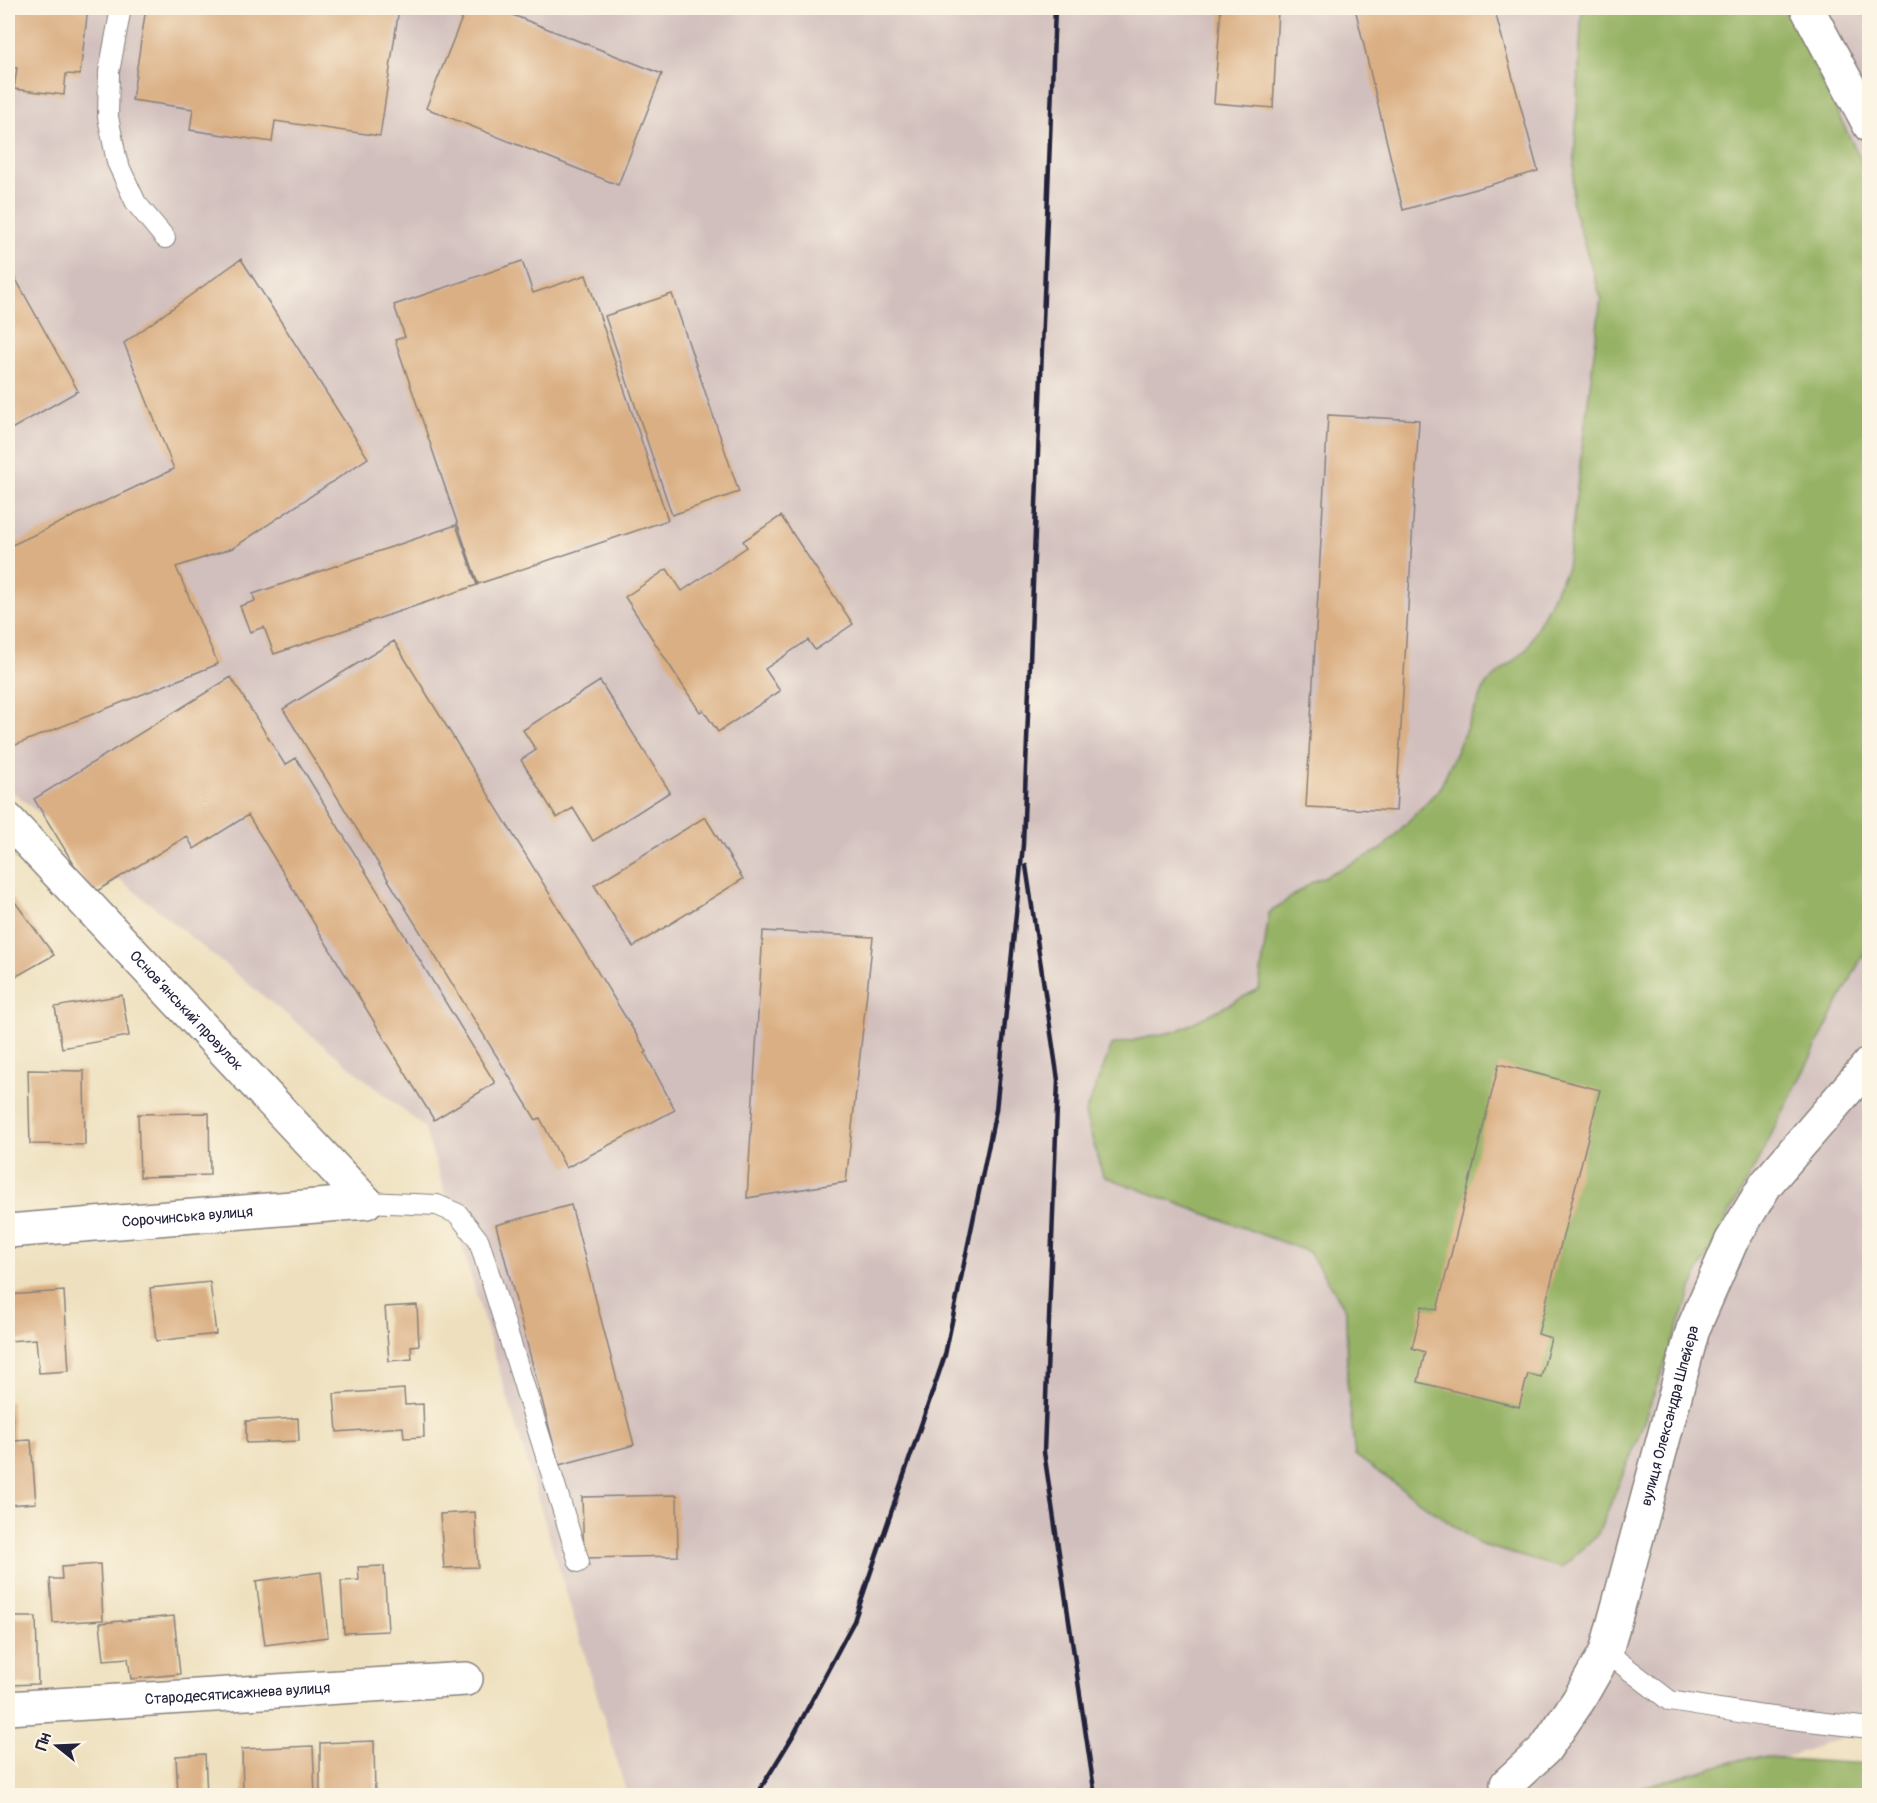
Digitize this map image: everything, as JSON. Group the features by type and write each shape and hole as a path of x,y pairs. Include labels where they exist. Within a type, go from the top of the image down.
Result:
{"street":[{"path":"1807,8 1869,126"},
{"name":"Основ’янський провулок","path":"8,820 366,1202"},
{"name":"вулиця Олександра Шпейєра","path":"1507,1784 1545,1749 1578,1701 1606,1652 1693,1329 1731,1242 1766,1184 1869,1063"},
{"name":"Сорочинська вулиця","path":"8,1231 366,1202"},
{"name":"Стародесятисажнева вулиця","path":"8,1708 466,1679"}],"lane":[{"path":"121,8 109,72 108,117 117,162 136,203 165,237"},
{"path":"366,1202 437,1205 458,1214 479,1241 579,1562"},
{"path":"1606,1652 1670,1701 1764,1716 1869,1728"}],"shaded area":[{"path":"8,8 1869,8 1869,1730 1668,1795 627,1795 424,1127 8,788"}],"green space":[{"path":"1582,8 1786,8 1869,177 1869,943 1699,1270 1636,1443 1597,1536 1561,1568 1479,1544 1355,1455 1347,1379 1346,1310 1309,1252 1103,1176 1085,1114 1112,1045 1177,1031 1259,989 1269,913 1311,883 1382,849 1440,788 1486,684 1526,650 1567,568 1601,298 1572,204"},
{"path":"1750,1757 1869,1764 1869,1795 1614,1795"}],"building":[{"path":"8,8 88,8 80,75 66,74 64,95 14,89 17,68 8,67"},
{"path":"146,8 399,8 380,136 275,121 272,142 190,130 193,109 132,100"},
{"path":"466,8 495,8 662,74 618,185 426,108"},
{"path":"1221,8 1278,8 1273,108 1214,103"},
{"path":"1355,8 1494,8 1538,171 1403,210"},
{"path":"241,259 368,458 233,548 176,567 218,664 8,748 8,547 174,469 124,343"},
{"path":"522,261 533,293 586,275 668,520 478,584 395,340 405,337 394,305"},
{"path":"8,265 78,391 8,431"},
{"path":"672,294 739,492 672,515 605,316"},
{"path":"1328,415 1419,420 1396,811 1306,807"},
{"path":"781,516 853,624 815,650 808,640 765,669 780,691 718,732 703,710 700,712 625,597 667,569 682,591 747,547 743,541"},
{"path":"456,525 477,585 274,654 264,627 250,632 240,606 255,601 253,594"},
{"path":"394,641 647,1052 645,1053 675,1110 566,1168 540,1118 536,1120 283,709"},
{"path":"231,677 285,765 296,758 495,1083 434,1120 248,815 194,849 187,836 92,894 34,799"},
{"path":"600,681 670,792 593,841 573,808 557,818 521,760 536,750 523,730"},
{"path":"705,817 743,879 633,947 594,885"},
{"path":"8,895 54,955 8,981"},
{"path":"763,931 873,937 846,1182 747,1198"},
{"path":"122,995 129,1036 62,1048 55,1007"},
{"path":"1499,1064 1600,1090 1538,1334 1551,1338 1541,1377 1528,1374 1519,1407 1418,1382 1425,1352 1412,1348 1422,1306 1437,1310"},
{"path":"28,1070 84,1071 85,1145 30,1144"},
{"path":"209,1113 210,1175 140,1177 138,1114"},
{"path":"571,1205 634,1445 559,1465 496,1225"},
{"path":"210,1282 216,1334 156,1341 150,1288"},
{"path":"64,1291 69,1371 39,1373 36,1339 8,1341 8,1295"},
{"path":"417,1305 419,1345 411,1346 412,1359 389,1361 385,1307"},
{"path":"404,1389 405,1405 423,1404 424,1437 404,1438 403,1427 337,1432 334,1394"},
{"path":"8,1402 11,1402 14,1441 31,1440 36,1503 8,1505"},
{"path":"298,1418 299,1441 246,1443 246,1421"},
{"path":"677,1495 678,1556 584,1558 582,1497"},
{"path":"475,1512 478,1567 444,1568 440,1514"},
{"path":"100,1564 103,1620 53,1623 50,1579 62,1579 61,1567"},
{"path":"384,1566 388,1631 344,1633 341,1581 359,1580 358,1567"},
{"path":"321,1572 328,1637 265,1645 256,1581"},
{"path":"174,1616 180,1674 131,1679 128,1658 104,1660 100,1623"},
{"path":"8,1617 36,1617 38,1684 8,1685"},
{"path":"374,1741 375,1796 320,1796 320,1743"},
{"path":"313,1746 315,1796 243,1796 242,1749"},
{"path":"205,1754 207,1796 178,1796 176,1756"}],"railway":[{"path":"756,1796 794,1734 854,1621 945,1355 996,1110 1023,845 1055,8"},
{"path":"1026,866 1058,1080 1044,1452 1095,1796"}]}
